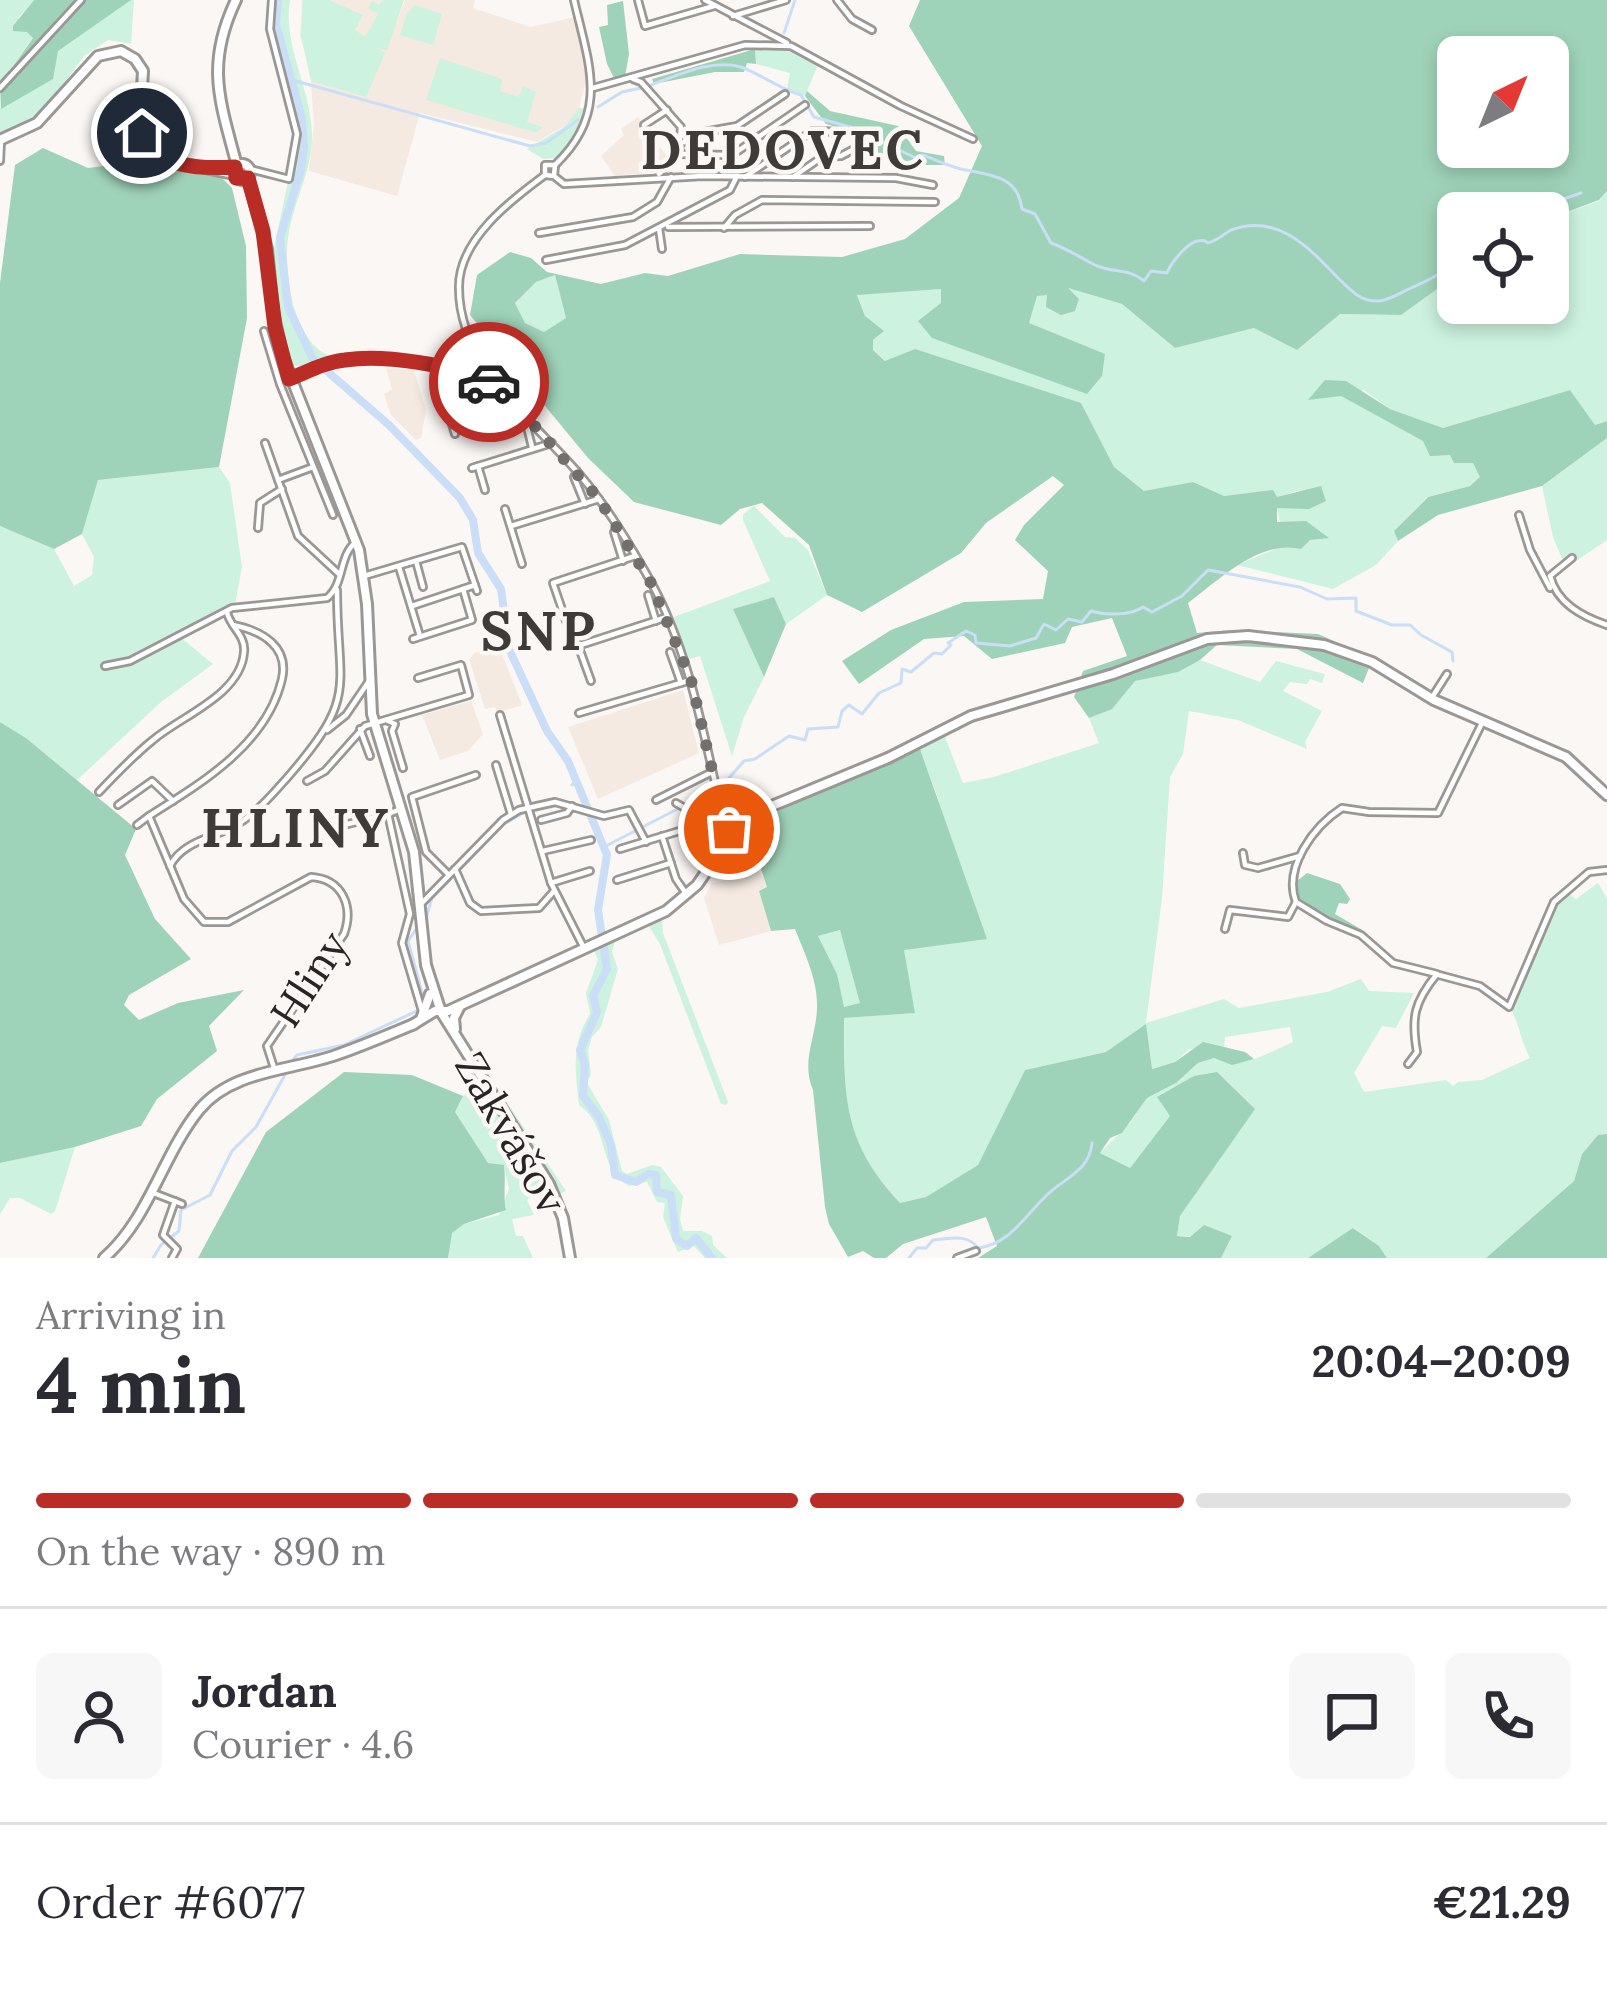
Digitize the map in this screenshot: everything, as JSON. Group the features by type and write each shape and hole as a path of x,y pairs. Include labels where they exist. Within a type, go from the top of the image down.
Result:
{"street":[{"path":"0,88 81,0"},
{"path":"236,0 221,36 219,107 263,231 275,327 294,404 333,515"},
{"path":"0,161 1,140 37,123 98,56 121,51 135,58 143,70 140,123 151,148 170,161 290,179 297,134 271,29 272,0"},
{"path":"554,176 555,166 580,135 593,88 574,0"},
{"path":"638,0 645,26 711,2 901,106 973,139"},
{"path":"734,16 786,0"},
{"path":"836,0 852,20 872,31"},
{"path":"593,88 763,43 770,38 766,31"},
{"path":"763,43 791,46"},
{"path":"632,79 694,134"},
{"path":"682,146 694,134 737,126 785,94"},
{"path":"679,154 727,155 805,105"},
{"path":"644,125 667,110"},
{"path":"653,177 679,154 681,127"},
{"path":"746,177 812,131 846,132"},
{"path":"793,177 822,157 841,156 856,148"},
{"path":"545,176 544,164 555,166"},
{"path":"722,849 723,816 691,680 667,616 599,499 500,388 473,346 458,287 469,254 501,210 545,176 564,184 737,176 896,178 933,184"},
{"path":"546,260 625,245 730,190 737,176"},
{"path":"539,233 633,217 656,202 671,177"},
{"path":"724,228 735,214 762,200 935,202"},
{"path":"679,218 680,227"},
{"path":"661,228 870,226"},
{"path":"661,228 662,249"},
{"path":"264,331 356,541 364,576 374,723 418,878 430,986 419,1020"},
{"path":"449,369 473,346"},
{"path":"289,379 329,363 373,359 449,369 500,388"},
{"path":"435,367 454,434"},
{"path":"440,384 500,388"},
{"path":"473,388 484,420"},
{"path":"527,427 532,447"},
{"path":"265,443 298,536 339,574"},
{"path":"485,490 475,467 552,443"},
{"path":"278,479 314,467"},
{"path":"577,471 574,477 585,504"},
{"path":"258,528 260,503 282,489"},
{"path":"512,526 599,499"},
{"path":"505,509 522,564"},
{"path":"1519,514 1540,572 1555,591 1582,616 1607,625"},
{"path":"614,532 623,561"},
{"path":"327,730 338,706 343,676 339,574 356,541"},
{"path":"364,576 462,547 476,588 411,606"},
{"path":"566,621 554,583 636,556"},
{"path":"1555,591 1550,576 1572,558"},
{"path":"416,561 424,586"},
{"path":"398,567 417,638 472,620 463,589"},
{"path":"322,600 337,590"},
{"path":"648,595 657,632"},
{"path":"106,666 130,661 226,612 308,598 322,600 338,612"},
{"path":"99,792 158,735 231,682 245,649 226,612"},
{"path":"568,649 667,616"},
{"path":"137,825 252,736 276,702 284,670 282,653 272,641 233,625"},
{"name":"Zakvášov","path":"479,994 661,914 687,895 748,820 985,711 1113,674 1208,638 1324,645 1372,662 1431,699 1572,761 1607,795"},
{"path":"578,645 591,681"},
{"path":"670,652 681,683"},
{"path":"307,781 325,771 360,729 469,695 461,665 418,678"},
{"path":"1431,699 1447,674"},
{"path":"579,713 691,680"},
{"path":"170,866 187,848 232,827 257,808 346,715 368,681"},
{"path":"500,715 553,887 588,947"},
{"path":"386,720 395,724 392,731 403,768"},
{"path":"1286,926 1296,902 1292,883 1310,837 1342,808 1438,813 1483,721"},
{"path":"360,729 370,756"},
{"path":"496,765 511,814"},
{"path":"656,800 712,772"},
{"path":"476,775 412,796 426,852 454,873 470,903 481,911 539,908 553,887 590,871"},
{"path":"118,805 152,781 173,801"},
{"path":"420,905 511,814 529,808 555,802 610,816 629,810 646,842"},
{"path":"620,849 709,822 676,803"},
{"path":"542,820 570,812 572,806"},
{"path":"344,825 400,808"},
{"name":"Hliny","path":"104,1258 130,1231 195,1117 214,1096 238,1082 334,1056 419,1020 402,943 410,914 388,814"},
{"name":"Hliny","path":"149,816 191,910 204,922 216,925 253,911 307,878 325,878 343,895 349,915 344,934 267,1046 284,1069"},
{"path":"723,816 748,820"},
{"path":"723,816 733,833"},
{"path":"662,836 687,895"},
{"path":"543,851 591,840"},
{"path":"1243,853 1245,865 1258,868 1300,856"},
{"path":"617,880 671,863"},
{"path":"1296,902 1361,935 1393,963 1480,986 1509,1007 1554,902 1589,872 1607,870"},
{"path":"418,878 434,888"},
{"path":"1225,928 1230,910 1290,916"},
{"path":"1408,1064 1417,1052 1412,1025 1416,1004 1437,974"},
{"name":"Zakvášov","path":"430,986 441,1012 549,1184 561,1211 570,1258"},
{"path":"419,1020 479,994"},
{"path":"441,1012 445,1006 479,994"},
{"path":"457,1037 454,1018 460,1006"},
{"path":"151,1192 178,1202 163,1235 177,1249 172,1258"},
{"path":"957,1258 976,1251"}],"shaded area":[{"path":"302,0 383,0 386,51 405,0 475,0 473,8 531,27 575,17 589,70 578,111 537,142 420,113 397,196 309,171 314,124 310,70 300,36"},
{"path":"638,117 670,161 649,173 615,176 601,156 624,135 621,129"},
{"path":"386,368 414,370 426,410 421,438 416,440 391,415 384,394 392,389"},
{"path":"499,646 522,705 497,713 495,707 485,709 469,659"},
{"path":"683,690 699,753 598,799 568,727"},
{"path":"471,701 483,734 468,751 440,760 422,715"},
{"path":"737,849 764,878 768,888 759,892 771,931 719,945 704,898 712,883 730,879 726,851"}],"green space":[{"path":"0,0 34,0 18,18 33,37 0,85"},
{"path":"34,0 131,0 58,51 53,79 1,109 0,85 33,38 27,32 13,31 13,26"},
{"path":"134,0 131,44 108,40 84,56 42,113 0,144 0,108 24,94 57,51"},
{"path":"272,0 290,0 290,35 311,121 308,165 288,239 290,292 312,342 339,358 307,367 292,365 277,301 274,248 297,139 270,29"},
{"path":"303,0 329,0 363,15 355,30 365,37 378,14 368,8 372,1 379,5 383,0 404,0 387,51 378,48 385,53 366,97 311,81 301,36"},
{"path":"920,0 1607,0 1607,191 1599,200 1569,211 1569,192 1437,192 1437,289 1401,315 1340,314 1297,350 1254,328 1175,348 1122,304 1068,288 1079,299 1075,311 1061,315 1046,307 1047,295 1037,296 1029,323 1105,354 1102,376 1087,394 932,338 918,321 941,303 941,289 857,295 865,316 884,331 873,340 873,350 885,361 915,349 1081,403 1114,467 1144,491 1193,482 1224,496 1273,490 1277,497 1321,486 1326,501 1309,509 1277,508 1277,522 1306,521 1329,538 1310,540 1301,549 1270,550 1255,556 1188,603 1197,633 1318,634 1373,658 1363,683 1297,649 1217,645 1178,672 1135,681 1112,709 1089,718 1074,697 1083,671 1127,656 1112,618 1072,627 1065,643 992,659 964,636 924,639 859,684 842,661 891,630 964,602 1043,599 1048,571 1015,540 1064,485 1053,476 986,523 961,553 862,612 827,595 809,545 762,503 740,509 721,525 634,502 588,458 470,315 477,275 510,252 531,258 547,272 601,284 645,273 668,276 740,254 842,257 905,239 959,198 982,146 909,26","holes":["555,275 566,318 544,332 525,323 515,303 536,282"]},
{"path":"623,1 629,54 625,77 615,80 599,27 608,25 607,5"},
{"path":"415,5 442,14 433,45 400,35"},
{"path":"755,49 789,49 819,62 805,96 787,89 790,73 756,64"},
{"path":"755,49 756,64 747,63 744,72 715,72 654,84 652,79"},
{"path":"440,58 502,79 500,91 519,97 523,86 536,92 527,122 543,127 537,132 527,130 426,100"},
{"path":"807,91 830,111 898,126 916,151 944,156 945,165 909,165 863,148 848,130 826,124 805,96"},
{"path":"579,108 586,109 575,135 557,158 543,159 527,149 564,127"},
{"path":"120,128 132,130 158,164 220,176 232,188 246,246 247,318 219,467 98,480 82,534 54,549 0,526 0,283 15,165 43,148 88,168 128,163"},
{"path":"1607,191 1607,421 1595,425 1570,390 1443,428 1390,409 1364,390 1341,396 1473,463 1481,478 1470,486 1427,497 1394,531 1398,541 1376,565 1333,589 1237,565 1285,545 1277,508 1300,506 1299,490 1276,498 1272,490 1224,496 1193,482 1145,492 1114,468 1081,403 1012,383 886,361 873,350 873,340 883,332 865,316 857,294 941,289 941,302 1028,323 1037,296 1065,287 1122,304 1175,348 1254,328 1297,350 1340,314 1401,315 1437,289 1437,324 1569,324 1569,212 1599,201"},
{"path":"555,275 566,318 544,332 525,323 515,303 536,282"},
{"path":"1325,380 1346,381 1390,409 1443,428 1570,390 1595,425 1607,421 1607,438 1542,486 1438,515 1398,541 1394,531 1428,497 1470,486 1480,477 1473,463 1454,463 1450,455 1430,456 1423,441 1341,396 1308,400"},
{"path":"1607,438 1607,540 1566,568 1553,537 1542,486"},
{"path":"219,467 230,483 242,567 235,605 180,637 213,664 161,702 77,780 0,722 0,526 54,549 74,586 92,575 94,557 82,534 98,480"},
{"path":"754,506 785,537 795,538 808,550 827,595 786,624 774,597 734,609 764,677 732,756 700,656 689,659 674,617 770,581 743,520 743,514"},
{"path":"774,597 786,624 764,677 733,609"},
{"path":"1200,660 1260,682 1276,661 1325,674 1322,683 1310,679 1307,684 1290,682 1283,691 1322,711 1305,742 1307,749 1238,720 1189,711 1183,754 1170,777 1162,898 1146,1023 1224,999 1239,1008 1327,992 1361,979 1369,991 1414,993 1396,1028 1382,1026 1354,1073 1364,1092 1446,1080 1453,1086 1482,1080 1530,1058 1512,1011 1560,898 1568,893 1576,899 1598,883 1607,899 1607,1134 1598,1135 1582,1154 1574,1181 1486,1258 1387,1258 1354,1228 1308,1258 1221,1258 1232,1236 1177,1236 1180,1216 1254,1109 1170,1116 1130,1168 1100,1153 1147,1098 1176,1083 1198,1063 1264,1056 1293,1042 1290,1027 1225,1037 1224,1048 1189,1049 1175,1062 1151,1069 1145,1025 1106,1052 1025,1070 978,1165 926,1197 900,1204 866,1159 850,1117 844,1018 915,1013 903,950 939,801 920,749 945,737 963,783 994,777 1099,743 1089,718 1134,682"},
{"path":"0,722 136,829 125,855 155,919 191,959 129,995 124,1005 139,1020 178,1003 244,990 209,1026 217,1051 157,1099 141,1126 0,1163"},
{"path":"920,749 987,939 904,950 915,1013 844,1018 851,1118 867,1160 881,1181 900,1203 926,1197 978,1165 1025,1070 1106,1052 1146,1024 1152,1069 1175,1062 1203,1042 1245,1052 1254,1059 1232,1065 1214,1058 1198,1063 1176,1083 1147,1098 1122,1133 1110,1138 1100,1153 1130,1168 1170,1116 1157,1097 1194,1076 1217,1072 1255,1109 1180,1216 1177,1236 1190,1237 1204,1225 1232,1236 1221,1258 978,1258 997,1246 986,1217 903,1244 886,1258 863,1251 848,1257 825,1207 809,1079 817,1015 815,985 795,929 771,931 759,891 767,887 747,827 824,788","holes":["840,930 860,1003 844,1007 837,974 818,936"]},
{"path":"1307,873 1340,884 1350,899 1347,904 1339,903 1335,914 1364,931 1329,918 1298,897 1296,882"},
{"path":"662,917 663,933 726,1105 721,1104 660,944 647,923"},
{"path":"840,930 861,1004 843,1007 837,974 818,936"},
{"path":"615,941 612,952 618,969 601,1027 588,1050 591,1074 587,1083 609,1120 622,1171 661,1167 683,1196 683,1231 712,1236 713,1245 727,1258 705,1258 694,1246 678,1252 663,1217 665,1203 657,1202 647,1182 629,1186 619,1178 595,1124 579,1105 576,1058 590,1014 586,993 598,960 594,950"},
{"path":"344,1072 412,1075 463,1096 455,1112 488,1163 504,1165 506,1210 452,1233 448,1258 198,1258 266,1132"},
{"path":"474,1087 500,1092 566,1191 553,1197 545,1186 527,1200 534,1215 512,1219 516,1236 523,1236 533,1258 448,1258 451,1233 464,1224 499,1215 509,1189 504,1166 488,1164 455,1112"},
{"path":"1607,1134 1607,1258 1486,1258 1574,1181 1582,1154 1598,1135"},
{"path":"75,1147 55,1211 51,1214 20,1198 10,1198 0,1214 0,1163"},
{"path":"1353,1228 1379,1246 1387,1258 1308,1258"}],"waterway":[{"path":"278,0 276,24 302,118 304,147 280,237 288,307 313,359 389,425 460,498 473,520 478,553 501,589 509,649 547,731 568,761 607,855 598,910 607,969 593,996 597,1012 580,1050 585,1065 583,1096 611,1145 615,1175 636,1182 656,1175 657,1192 671,1195 676,1239 687,1246 696,1238 712,1258"},
{"path":"784,33 795,0"},
{"path":"648,86 705,67 729,65 748,70 801,95 814,117 850,127 916,158 923,155 1008,183 1022,209 1035,214 1051,243 1097,266 1144,281 1151,271 1167,273 1193,243 1211,242 1248,226 1264,226 1292,237 1352,291 1371,301 1394,296 1437,275"},
{"path":"292,80 530,146 546,143 578,120"},
{"path":"598,107 622,92 641,88"},
{"path":"1569,197 1581,193"},
{"path":"604,847 722,786 744,761 789,736 805,740 808,729 838,727 849,705 862,714 879,693 901,683 902,669 911,672 934,653 942,654 948,643 966,631 975,635 976,643 1010,646 1036,638 1044,624 1056,630 1068,619 1082,622 1091,611 1117,614 1143,607 1152,612 1182,596 1208,570 1300,587 1327,599 1356,598 1356,611 1392,625 1410,625 1452,652 1453,661"},
{"path":"572,785 576,780"},
{"path":"537,808 559,805"},
{"path":"426,918 432,898 504,824 528,810"},
{"path":"419,925 408,941 424,1000"},
{"path":"290,1064 297,1055 344,1045 421,1009"},
{"path":"153,1258 179,1231 181,1210 210,1195 232,1151 256,1127 286,1073"},
{"path":"909,1258 933,1240 963,1239 978,1248 1000,1241 1082,1167 1092,1143"}],"way so far":[{"path":"489,382 503,390 582,478 611,515 651,583 691,680 721,808 733,833 729,829"}],"district":[{"name":"DEDOVEC","path":"783,150"},
{"name":"SNP","path":"539,631"},
{"name":"HLINY","path":"296,828"}],"route":[{"path":"142,133 166,160 235,167 236,178 248,178 267,249 275,327 289,379 329,363 364,358 449,369 489,382"}]}
